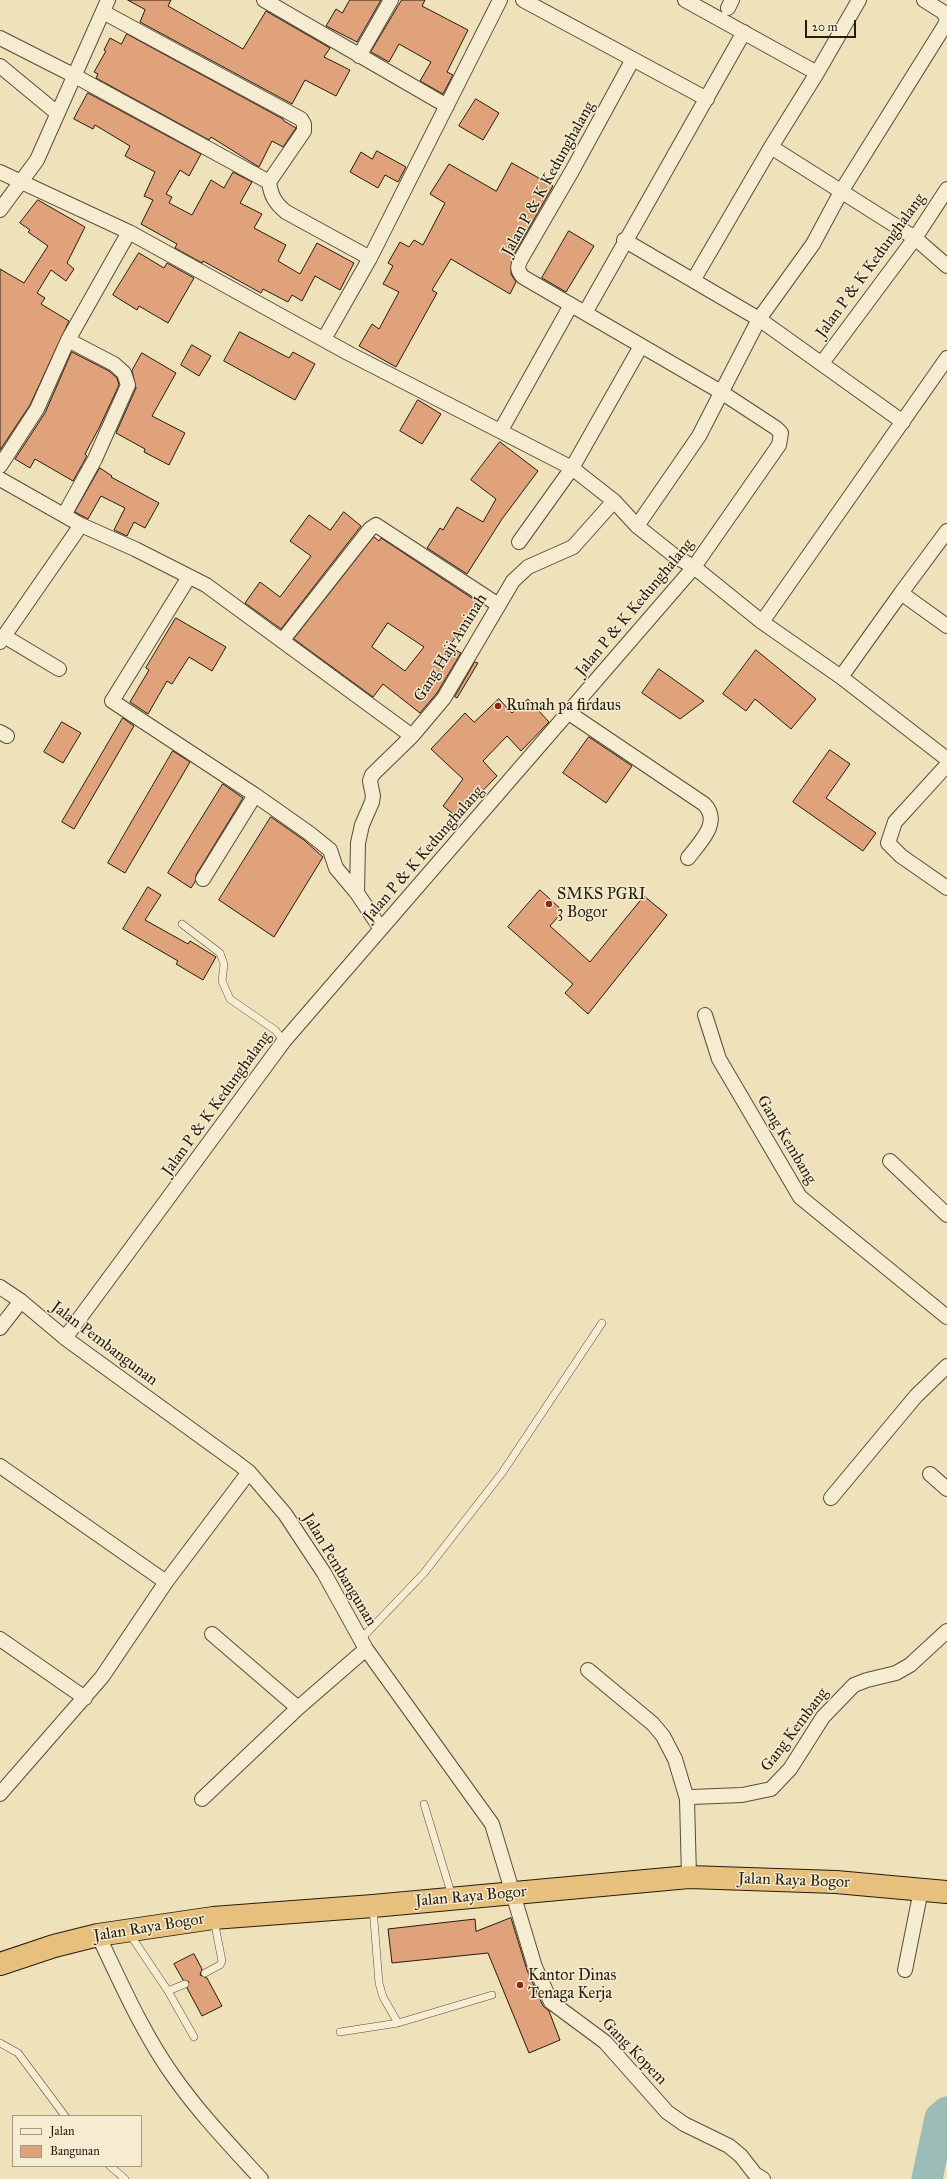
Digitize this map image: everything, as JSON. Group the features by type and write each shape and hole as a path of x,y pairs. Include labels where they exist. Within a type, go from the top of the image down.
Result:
{"highway":[{"name":"Jalan Raya Bogor","path":"0,1964 54,1946 98,1935 213,1918 373,1906 689,1877 836,1882 937,1893"}],"street":[{"path":"264,0 448,106"},
{"path":"359,56 391,0"},
{"path":"324,339 370,258 448,106 484,29 500,0"},
{"path":"523,0 707,99"},
{"path":"685,0 817,73"},
{"path":"694,279 859,0"},
{"path":"637,526 699,436 759,319 813,244 842,190 945,24 947,20 943,12 924,0"},
{"path":"0,210 37,160 105,6 301,119 304,124 304,131 269,182 271,194 277,205 286,212 370,258"},
{"path":"585,313 624,240 707,99 744,32"},
{"path":"0,38 75,76 269,182"},
{"name":"Jalan P & K Kedunghalang","path":"65,1338 284,1041 694,567 779,445 782,436 776,428 721,392 523,277 517,267 633,60"},
{"path":"0,66 58,113"},
{"path":"771,147 842,190 915,238 947,266"},
{"path":"0,172 129,232 324,339 572,468 614,501 637,526 676,557 694,567 762,622 841,677 947,759"},
{"name":"Jalan P & K Kedunghalang","path":"822,363 915,238 947,189"},
{"path":"4,462 37,409 68,340 129,232"},
{"path":"624,240 694,279 759,319 903,422"},
{"path":"501,430 570,305"},
{"path":"64,515 95,459 128,385 124,373 114,364 68,340"},
{"path":"519,542 572,468 641,346"},
{"path":"762,622 947,358"},
{"path":"0,479 81,525 135,549 206,585 412,736"},
{"name":"Gang Haji Aminah","path":"357,893 358,843 362,825 372,802 371,778 412,736 444,698 497,604 513,581 522,571 573,547 614,501"},
{"path":"282,641 370,529 376,524 497,604"},
{"path":"60,670 2,639 81,525"},
{"path":"841,677 947,531"},
{"path":"189,577 112,701 255,794 330,850 336,868 357,893 381,929"},
{"path":"901,593 947,626"},
{"path":"569,713 704,804 710,810 712,817 711,825 688,858"},
{"path":"947,765 895,822 888,843 901,856 947,888"},
{"path":"202,878 255,794"},
{"name":"Gang Kembang","path":"705,1015 719,1059 800,1197 947,1317"},
{"path":"890,1161 947,1215"},
{"name":"Jalan Pembangunan","path":"0,1287 21,1301 65,1338 249,1472 285,1514 324,1573 363,1645 492,1824 512,1894"},
{"path":"0,1328 21,1301"},
{"path":"831,1498 916,1396 947,1366"},
{"path":"0,1466 166,1582"},
{"path":"0,1794 102,1677 166,1582 249,1472"},
{"path":"930,1474 947,1489"},
{"path":"212,1634 298,1708"},
{"name":"Gang Kembang","path":"687,1799 691,1796 742,1795 771,1789 790,1769 823,1717 854,1685 867,1680 896,1673 910,1665 944,1638"},
{"path":"0,1639 85,1698"},
{"path":"202,1799 363,1645"},
{"path":"588,1670 653,1724 663,1736 675,1759 687,1799 685,1804 689,1877"},
{"path":"905,1970 937,1893"},
{"name":"Gang Kopem","path":"512,1894 526,1932 535,1967 551,2002 605,2042 667,2112 684,2124 729,2146 741,2156 755,2174 763,2179"},
{"path":"98,1935 152,2042 173,2076 197,2108 261,2179"}],"lane":[{"path":"182,924 220,953 224,964 222,981 230,999 275,1030 284,1041"},
{"path":"363,1645 424,1573 502,1473 602,1323"},
{"path":"424,1804 453,1898"},
{"path":"373,1906 379,1983 383,1997 398,2023"},
{"path":"205,1973 220,1965 222,1961 213,1918"},
{"path":"126,1930 168,1991 194,2037"},
{"path":"168,1991 185,1984"},
{"path":"340,2032 398,2023 492,1995"},
{"path":"0,2043 18,2053 64,2115"},
{"path":"111,2167 125,2179"}],"building":[{"path":"128,0 171,0 168,6 243,49 266,11 330,48 324,57 350,70 336,96 305,80 292,104 140,22 145,10"},
{"path":"350,0 381,0 357,42 326,26 336,9 342,13"},
{"path":"402,0 425,0 422,6 468,30 447,72 453,75 443,94 420,81 431,62 399,44 389,62 371,52"},
{"path":"127,34 283,119 296,128 283,147 272,141 259,167 211,137 209,140 96,78 98,74 94,72 106,51 104,50 110,38 121,44"},
{"path":"88,93 201,154 189,176 180,170 166,194 172,197 169,203 192,215 211,180 224,188 233,172 252,182 240,203 262,214 254,228 286,245 278,261 300,274 317,243 354,263 340,290 315,276 302,301 292,295 288,302 263,289 261,293 203,261 202,263 175,248 177,244 141,224 153,200 144,196 155,172 125,156 130,146 95,125 93,129 74,119"},
{"path":"476,99 499,113 483,140 459,126"},
{"path":"377,151 406,167 398,182 385,175 378,188 350,172 361,152 372,159"},
{"path":"512,163 553,186 512,258 511,274 516,282 510,294 451,259 432,290 437,293 396,367 359,346 372,324 379,329 399,292 383,284 393,266 388,263 400,242 409,247 414,240 423,245 445,203 430,194 449,164 496,191"},
{"path":"38,200 85,227 67,263 74,269 66,281 51,270 37,293 45,298 41,304 69,321 30,405 0,450 0,269 24,283 48,246 28,232 30,230 20,223"},
{"path":"569,231 594,246 566,292 542,278"},
{"path":"139,253 164,268 167,263 194,278 168,323 139,306 137,310 113,295"},
{"path":"240,332 289,358 293,352 315,364 295,400 224,361"},
{"path":"192,345 211,356 199,376 181,365"},
{"path":"72,352 109,371 117,378 119,385 85,454 87,456 73,481 35,459 30,468 15,459 45,413"},
{"path":"142,353 176,373 152,416 185,433 169,465 144,452 145,449 116,433 136,388 132,371"},
{"path":"418,400 441,414 422,444 400,431"},
{"path":"500,442 538,471 502,519 467,574 427,548 440,528 443,530 457,507 483,522 496,499 471,480"},
{"path":"100,468 112,476 111,477 159,503 145,528 134,522 127,536 114,530 125,508 101,496 88,519 75,512"},
{"path":"344,512 361,526 281,629 245,603 260,582 280,597 311,556 290,541 309,515 330,530"},
{"path":"374,537 379,541 381,538 481,604 449,646 461,653 437,693 420,713 383,684 373,697 294,639","holes":["388,623 424,647 405,671 372,647"]},
{"path":"176,618 226,647 212,671 189,657 172,684 167,681 148,714 130,702 149,670 146,668"},
{"path":"756,650 816,699 791,729 755,699 746,711 723,694"},
{"path":"475,662 478,663 457,698 455,697"},
{"path":"659,669 704,701 680,719 642,693"},
{"path":"499,699 512,713 528,699 549,722 521,751 507,736 483,761 497,776 457,817 443,806 463,779 431,749 465,713 474,722"},
{"path":"123,718 134,726 74,829 62,822"},
{"path":"62,722 81,733 63,763 44,752"},
{"path":"589,737 632,766 606,803 563,773"},
{"path":"830,750 850,764 826,798 876,833 863,851 793,802"},
{"path":"173,751 190,762 125,873 108,863"},
{"path":"223,784 243,798 196,875 195,882 191,888 168,873"},
{"path":"271,817 304,840 323,857 274,937 219,900"},
{"path":"148,887 161,895 145,920 188,944 190,941 216,957 203,980 176,964 178,961 123,929"},
{"path":"540,890 563,911 550,926 590,962 644,896 667,915 588,1014 565,993 573,984 508,927"},
{"path":"511,1918 527,1970 543,2006 549,2011 560,2040 529,2053 488,1953 392,1963 388,1929 475,1919 476,1931"},
{"path":"194,1954 202,1969 200,1975 207,1978 222,2006 202,2016 187,1988 189,1982 183,1980 174,1964"}],"waterway":[{"path":"927,2179 940,2118 947,2112"}],"place":[{"name":"Rumah pa firdaus","path":"498,706"},
{"name":"SMKS PGRI 3 Bogor","path":"549,904"},
{"name":"Kantor Dinas Tenaga Kerja","path":"520,1985"}]}
